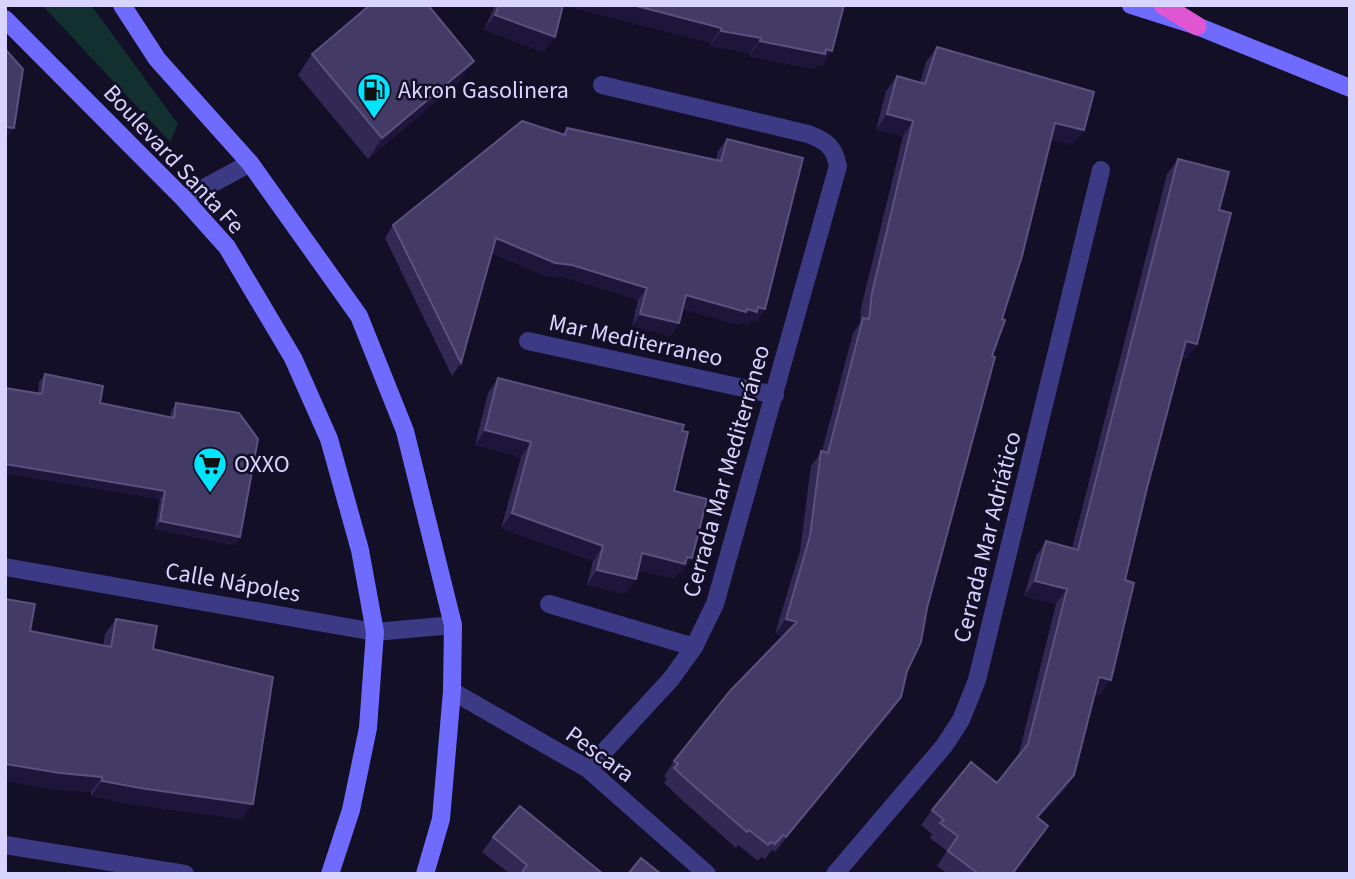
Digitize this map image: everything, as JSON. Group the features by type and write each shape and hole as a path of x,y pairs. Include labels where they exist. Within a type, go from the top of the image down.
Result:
{"highway":[{"path":"1163,5 1197,26"}],"main road":[{"name":"Boulevard Santa Fe","path":"122,5 157,59 250,163 359,316 405,431 453,625 452,691 441,819 425,874"},
{"path":"1131,5 1197,26 1350,88"},
{"name":"Boulevard Santa Fe","path":"5,19 184,199 227,247 293,358 329,439 360,550 375,632 368,728 351,810 330,874"}],"street":[{"name":"Cerrada Mar Mediterráneo","path":"587,769 671,679 694,647 715,604 838,166 835,151 824,140 808,134 602,85"},
{"path":"184,199 250,163"},
{"name":"Cerrada Mar Adriático","path":"835,874 944,746 961,720 977,680 1101,170"},
{"name":"Mar Mediterraneo","path":"528,341 775,395"},
{"name":"Calle Nápoles","path":"5,567 375,632 453,625"},
{"path":"550,604 694,647"},
{"name":"Pescara","path":"452,691 587,769 707,874"},
{"path":"5,845 184,874"}],"green space":[{"path":"42,5 91,5 178,124 170,142"}],"building":[{"name":"Akron Gasolinera","path":"370,5 428,5 474,61 382,138 312,54"},
{"path":"499,5 563,5 555,37 495,15"},
{"path":"633,5 844,5 832,51 826,49 825,54 760,41 761,38 721,31 721,28"},
{"path":"937,47 1094,92 1084,130 1055,123 1022,256 1002,319 1005,320 992,356 995,357 927,608 921,642 907,671 901,697 786,837 783,835 775,844 771,842 768,845 749,830 747,832 695,787 674,768 678,764 674,761 730,691 797,622 786,619 810,536 821,451 828,453 863,318 869,319 872,293 913,121 887,114 897,76 925,84"},
{"path":"5,49 23,69 14,128 5,127"},
{"path":"522,121 565,135 567,128 721,161 727,139 803,158 765,309 758,307 757,312 747,309 746,312 686,295 679,323 640,314 647,288 572,265 555,263 496,238 461,363 393,225"},
{"path":"1178,159 1229,172 1219,210 1231,213 1197,344 1186,341 1147,488 1125,580 1134,583 1111,680 1099,677 1074,775 1037,817 1048,826 1012,874 979,874 948,851 958,836 940,823 944,820 932,810 971,762 997,783 1028,744 1067,589 1035,581 1046,541 1078,550"},
{"path":"45,374 103,386 100,403 174,418 176,403 239,413 258,439 240,537 160,521 165,491 5,464 5,388 42,394"},
{"path":"498,378 684,425 682,431 688,432 674,491 707,499 692,558 687,557 685,564 642,553 636,579 597,570 603,546 512,513 531,442 485,430"},
{"path":"5,599 35,604 30,631 111,647 116,619 157,626 153,649 273,677 253,804 140,788 102,781 102,777 5,764"},
{"path":"520,806 603,874 521,874 527,865 493,837"},
{"path":"641,858 661,874 628,874"}],"place":[{"name":"Akron Gasolinera","path":"374,120"},
{"name":"OXXO","path":"210,494"}]}
